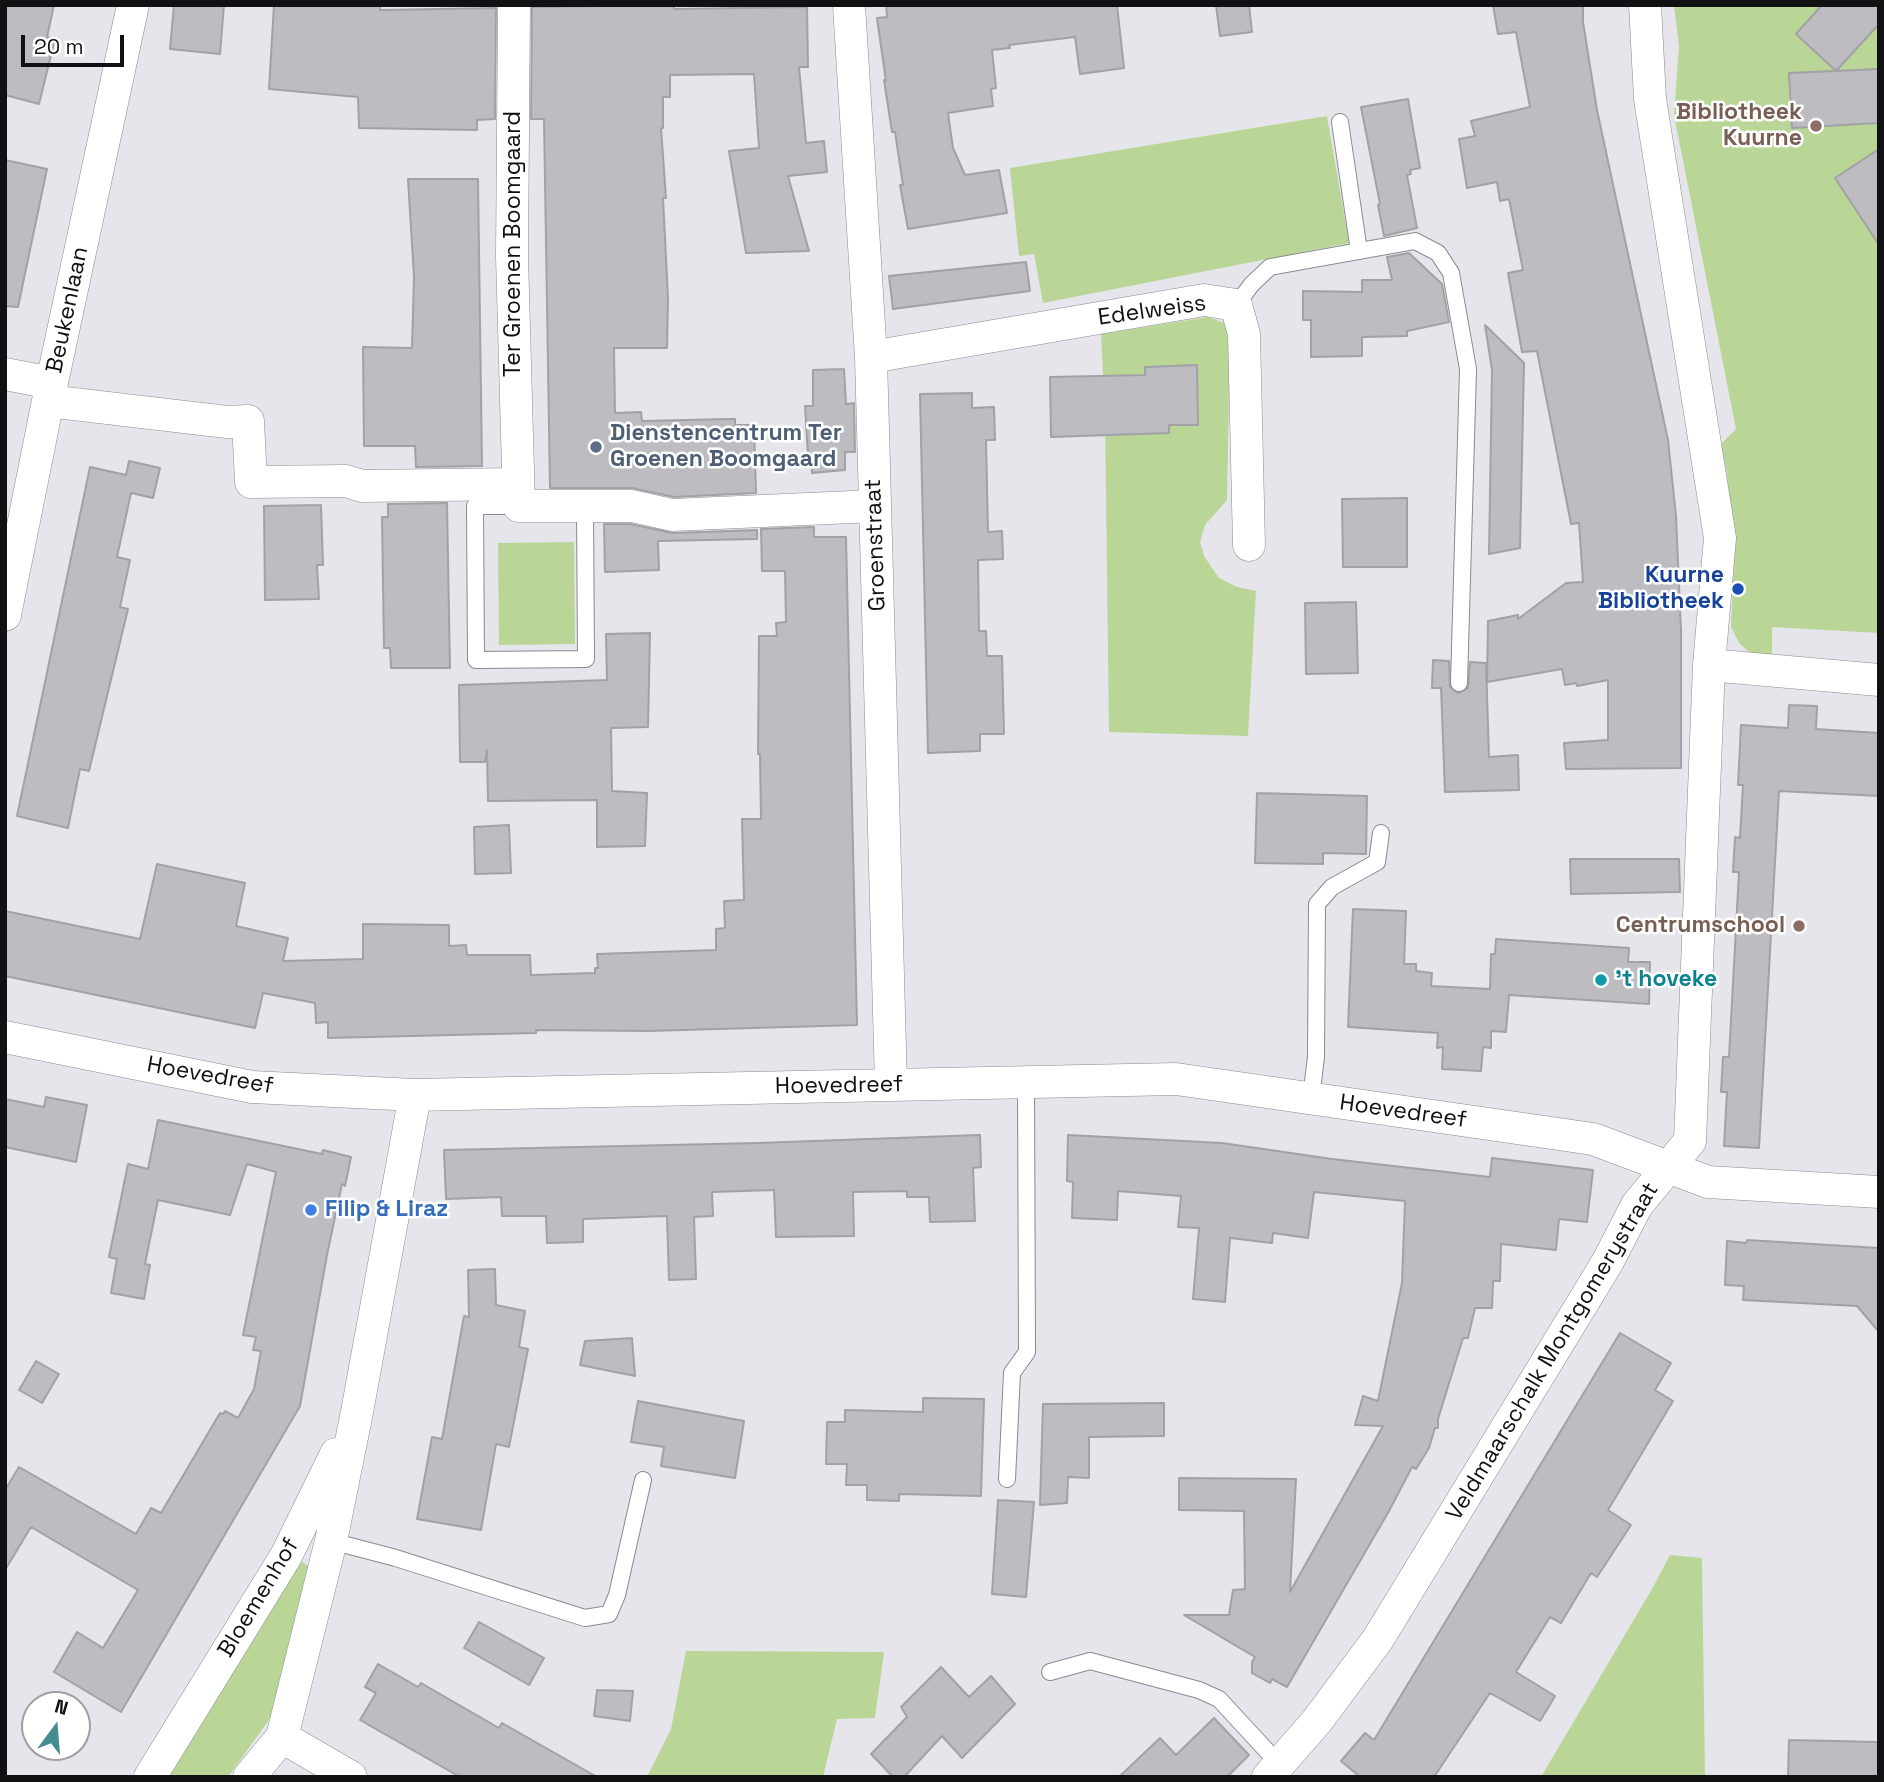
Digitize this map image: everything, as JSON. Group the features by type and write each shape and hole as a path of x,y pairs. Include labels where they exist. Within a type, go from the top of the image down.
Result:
{"street":[{"name":"Beukenlaan","path":"5,615 133,5"},
{"name":"Ter Groenen Boomgaard","path":"514,5 512,256 519,495"},
{"name":"Groenstraat","path":"849,5 871,357 891,1085"},
{"name":"Veldmaarschalk Montgomerystraat","path":"1273,1771 1317,1721 1378,1639 1607,1263 1637,1205 1690,1141 1709,665 1720,538 1650,99 1646,5"},
{"name":"Edelweiss","path":"871,357 1204,300 1236,304 1244,334 1249,545"},
{"path":"5,374 50,392 227,422 248,421 251,482 346,481 362,486 519,495 585,506 632,506 672,515 875,506"},
{"path":"1709,665 1879,680"},
{"name":"Hoevedreef","path":"5,1037 252,1087 415,1095 1176,1079 1593,1139 1708,1182 1879,1192"},
{"name":"Bloemenhof","path":"249,1777 282,1737 331,1541 415,1095"},
{"name":"Bloemenhof","path":"150,1777 286,1556 357,1412"},
{"path":"282,1737 351,1777"}],"lane":[{"path":"1340,122 1359,251"},
{"path":"1236,304 1270,267 1415,241 1438,253 1451,273 1468,369 1459,683"},
{"path":"519,495 475,506 476,660 586,659 585,506"},
{"path":"1311,1098 1316,1057 1317,904 1332,887 1377,862 1381,833"},
{"path":"1007,1479 1012,1373 1027,1352 1026,1082"},
{"path":"331,1541 396,1558 585,1618 609,1614 617,1595 643,1480"},
{"path":"1050,1672 1090,1661 1199,1690 1219,1699 1273,1771"}],"green space":[{"path":"1674,5 1879,5 1879,633 1772,627 1772,661 1751,654 1739,643 1731,627 1734,558 1727,474 1721,444 1736,429 1674,115 1679,46"},
{"path":"1327,116 1349,243 1043,303 1034,254 1019,256 1010,168"},
{"path":"1208,317 1224,323 1230,338 1227,500 1205,525 1200,542 1204,556 1219,578 1237,587 1256,591 1248,736 1109,732 1105,416 1101,334"},
{"path":"574,542 575,644 499,645 498,543"},
{"path":"1670,1555 1702,1558 1705,1777 1541,1777 1652,1589"},
{"path":"302,1562 311,1568 271,1717 228,1777 167,1777 292,1564"},
{"path":"686,1651 884,1652 875,1718 837,1719 823,1777 647,1777 671,1729"}],"building":[{"path":"5,5 54,5 47,37 55,39 39,104 5,95"},
{"path":"174,5 224,5 220,54 170,49"},
{"path":"274,5 380,5 380,10 496,8 495,119 477,120 477,130 359,128 358,97 269,89"},
{"path":"674,5 674,9 807,7 808,67 799,67 806,143 824,141 827,172 788,176 809,251 746,253 729,151 759,148 754,74 670,75 670,97 663,97 661,128 666,198 663,198 668,298 667,348 614,348 615,413 641,412 642,421 735,419 735,425 754,425 756,493 674,497 632,488 550,488 544,119 531,119 532,7"},
{"path":"886,5 1117,5 1124,68 1080,74 1075,37 1009,45 1010,48 992,50 996,88 991,89 993,106 948,113 953,148 965,175 999,170 1007,213 908,229 877,18 887,17"},
{"path":"1216,5 1249,5 1252,32 1220,36"},
{"path":"1493,5 1583,5 1583,22 1597,110 1668,440 1676,516 1681,631 1681,768 1566,769 1564,743 1608,740 1608,680 1577,686 1576,683 1565,685 1562,669 1487,682 1488,621 1518,615 1518,619 1566,583 1583,582 1579,523 1571,524 1537,351 1522,352 1508,273 1523,270 1509,199 1500,201 1497,182 1467,188 1459,139 1475,136 1471,121 1530,107 1516,32 1498,34"},
{"path":"1822,5 1879,5 1879,24 1836,71 1796,34"},
{"path":"1879,69 1879,123 1792,128 1789,73"},
{"path":"1408,99 1420,168 1410,170 1411,174 1407,175 1417,228 1384,236 1361,107"},
{"path":"1879,149 1879,245 1835,178"},
{"path":"5,160 47,169 18,307 5,306"},
{"path":"408,179 478,179 482,466 416,467 415,446 364,446 363,347 412,348 414,277"},
{"path":"1409,253 1442,284 1449,322 1407,331 1407,336 1362,337 1362,356 1311,357 1311,320 1303,320 1303,291 1362,292 1362,280 1392,280 1387,257"},
{"path":"1026,262 1030,291 893,309 889,276"},
{"path":"1485,325 1524,363 1520,548 1489,554 1492,370"},
{"path":"1197,365 1198,425 1169,425 1169,433 1051,437 1050,377 1145,375 1145,367"},
{"path":"844,369 846,404 854,403 855,452 845,452 845,470 812,473 811,455 808,456 805,406 813,406 813,370"},
{"path":"972,393 972,408 994,407 995,440 986,440 988,532 1002,531 1003,559 978,560 979,631 986,631 987,656 1002,656 1004,734 980,734 980,751 928,753 920,394"},
{"path":"129,461 160,468 153,498 131,493 117,557 130,560 120,607 128,609 89,771 80,769 68,828 17,816 90,467 126,475"},
{"path":"1407,498 1407,567 1343,567 1342,499"},
{"path":"447,503 450,668 391,668 390,648 384,648 382,517 388,517 388,504"},
{"path":"321,505 323,565 317,565 319,599 265,600 264,506"},
{"path":"604,524 630,524 673,533 757,530 757,539 658,541 659,570 605,572"},
{"path":"814,527 814,537 846,537 857,1025 649,1031 536,1030 536,1033 328,1038 328,1022 316,1023 315,1003 263,993 255,1028 5,976 5,911 140,939 157,864 245,883 236,926 288,938 283,961 363,959 363,924 449,925 449,946 466,945 467,955 530,955 531,975 595,973 595,968 598,968 597,954 716,950 716,929 725,928 724,901 744,900 742,819 761,819 758,754 759,636 777,636 776,623 786,622 785,571 762,571 761,529"},
{"path":"1356,602 1358,673 1306,674 1305,603"},
{"path":"650,633 648,727 611,728 612,791 647,793 645,846 597,847 597,800 488,801 487,750 485,762 460,762 459,685 607,680 606,634"},
{"path":"1433,660 1449,661 1450,687 1458,693 1468,688 1470,662 1486,663 1489,757 1518,755 1519,790 1445,792 1441,688 1432,688"},
{"path":"1789,705 1817,706 1816,729 1879,733 1879,796 1779,791 1759,1148 1724,1146 1727,1092 1721,1092 1723,1057 1729,1057 1739,872 1733,872 1735,837 1740,838 1743,785 1738,785 1741,725 1788,728"},
{"path":"1257,793 1367,796 1366,854 1323,853 1323,864 1255,863"},
{"path":"509,825 511,873 475,874 474,827"},
{"path":"1570,859 1679,859 1680,892 1571,894"},
{"path":"1353,909 1406,911 1404,964 1416,964 1416,971 1432,973 1431,986 1490,989 1491,954 1495,954 1496,939 1629,948 1628,962 1650,962 1649,1004 1509,995 1506,1032 1491,1031 1491,1048 1483,1047 1481,1071 1442,1069 1443,1047 1437,1048 1438,1033 1348,1027"},
{"path":"46,1097 87,1105 76,1162 5,1147 5,1099 44,1107"},
{"path":"158,1120 322,1154 323,1150 351,1157 345,1186 342,1184 327,1255 300,1406 121,1712 91,1694 91,1691 86,1691 54,1672 77,1632 103,1648 138,1590 31,1527 5,1570 5,1490 19,1467 136,1534 151,1508 161,1513 220,1413 225,1411 238,1418 254,1389 261,1351 253,1350 256,1337 243,1335 276,1172 247,1164 230,1215 158,1200 145,1264 150,1265 144,1299 111,1293 117,1259 109,1257 128,1164 148,1169"},
{"path":"980,1135 981,1167 973,1168 975,1221 930,1222 929,1197 907,1197 907,1191 853,1192 854,1236 776,1237 774,1190 712,1192 713,1216 694,1217 696,1279 669,1280 667,1216 583,1219 583,1242 547,1243 546,1216 502,1216 501,1197 446,1199 444,1150"},
{"path":"1068,1135 1222,1143 1490,1177 1492,1158 1593,1170 1587,1222 1559,1219 1556,1250 1501,1244 1500,1281 1493,1281 1492,1308 1475,1308 1468,1338 1463,1338 1438,1419 1438,1428 1435,1428 1429,1448 1416,1469 1412,1467 1287,1687 1272,1679 1270,1683 1252,1673 1255,1657 1184,1615 1229,1615 1233,1590 1245,1589 1244,1511 1179,1510 1179,1478 1296,1479 1290,1592 1383,1426 1355,1425 1363,1396 1378,1401 1402,1283 1405,1201 1314,1192 1308,1238 1273,1233 1272,1243 1230,1238 1225,1302 1193,1299 1199,1228 1178,1227 1181,1196 1118,1191 1117,1220 1072,1218 1073,1182 1067,1181"},
{"path":"1747,1240 1879,1248 1879,1332 1857,1306 1743,1300 1744,1286 1725,1285 1727,1241 1746,1243"},
{"path":"495,1269 496,1305 525,1311 519,1347 528,1349 509,1447 496,1444 481,1530 417,1519 432,1437 442,1439 464,1316 469,1317 468,1270"},
{"path":"1620,1333 1671,1363 1655,1390 1673,1401 1608,1510 1631,1525 1597,1577 1591,1573 1561,1623 1550,1617 1516,1672 1555,1696 1548,1708 1540,1721 1490,1693 1434,1777 1360,1777 1341,1761 1365,1733 1374,1740"},
{"path":"632,1338 635,1376 580,1365 585,1341"},
{"path":"36,1361 59,1374 42,1403 19,1390"},
{"path":"923,1398 984,1399 981,1496 899,1494 899,1501 867,1500 867,1485 846,1485 847,1464 826,1464 827,1422 845,1422 845,1410 923,1412"},
{"path":"638,1401 744,1421 735,1478 661,1466 664,1447 631,1442"},
{"path":"1164,1403 1164,1436 1089,1437 1089,1478 1068,1477 1067,1503 1040,1505 1043,1404"},
{"path":"998,1500 1034,1502 1026,1597 992,1594"},
{"path":"479,1622 544,1658 529,1685 464,1648"},
{"path":"378,1664 418,1687 421,1683 499,1728 502,1723 597,1777 460,1777 360,1720 376,1693 365,1687"},
{"path":"941,1667 969,1697 991,1676 1015,1704 962,1758 942,1736 904,1777 893,1777 871,1754 907,1717 901,1707"},
{"path":"597,1690 633,1691 630,1721 594,1716"},
{"path":"1214,1718 1249,1755 1227,1777 1119,1777 1160,1738 1176,1755"},
{"path":"1789,1740 1879,1742 1879,1777 1788,1777"}],"place":[{"name":"Bibliotheek Kuurne","path":"1816,126"},
{"name":"Dienstencentrum Ter Groenen Boomgaard","path":"596,447"},
{"name":"Kuurne Bibliotheek","path":"1738,589"},
{"name":"Centrumschool","path":"1799,926"},
{"name":"'t hoveke","path":"1601,980"},
{"name":"Filip & Liraz","path":"311,1210"}]}
